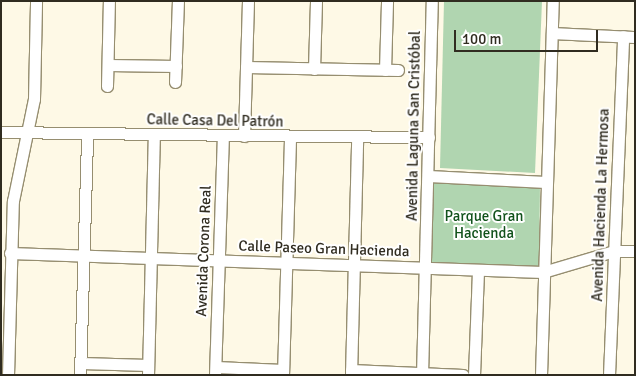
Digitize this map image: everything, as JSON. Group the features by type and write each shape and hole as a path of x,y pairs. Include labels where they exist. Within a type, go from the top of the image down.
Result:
{"street":[{"path":"8,375 10,252 7,201 29,132 34,99 36,1"},
{"path":"107,86 109,1"},
{"path":"175,82 178,1"},
{"path":"244,136 248,1"},
{"path":"314,69 316,1"},
{"path":"385,70 387,1"},
{"name":"Avenida Laguna San Cristóbal","path":"421,374 429,176 432,1"},
{"path":"541,375 545,182 553,1"},
{"path":"552,33 635,37"},
{"name":"Avenida Hacienda La Hermosa","path":"609,375 622,36"},
{"path":"108,65 176,66"},
{"path":"246,67 398,70"},
{"name":"Calle Casa Del Patrón","path":"1,132 290,138 429,137"},
{"path":"80,375 87,134"},
{"path":"81,363 148,370 154,135"},
{"name":"Avenida Corona Real","path":"216,371 218,260 224,137"},
{"path":"216,371 283,372 290,138"},
{"path":"357,138 351,372 463,375"},
{"path":"429,176 545,182"},
{"name":"Calle Paseo Gran Hacienda","path":"10,252 286,264 543,272 614,251 635,251"},
{"path":"474,375 478,271"}],"green space":[{"path":"444,1 542,1 535,173 440,168"},
{"name":"Parque Gran Hacienda","path":"432,181 540,184 539,268 429,265"}]}
